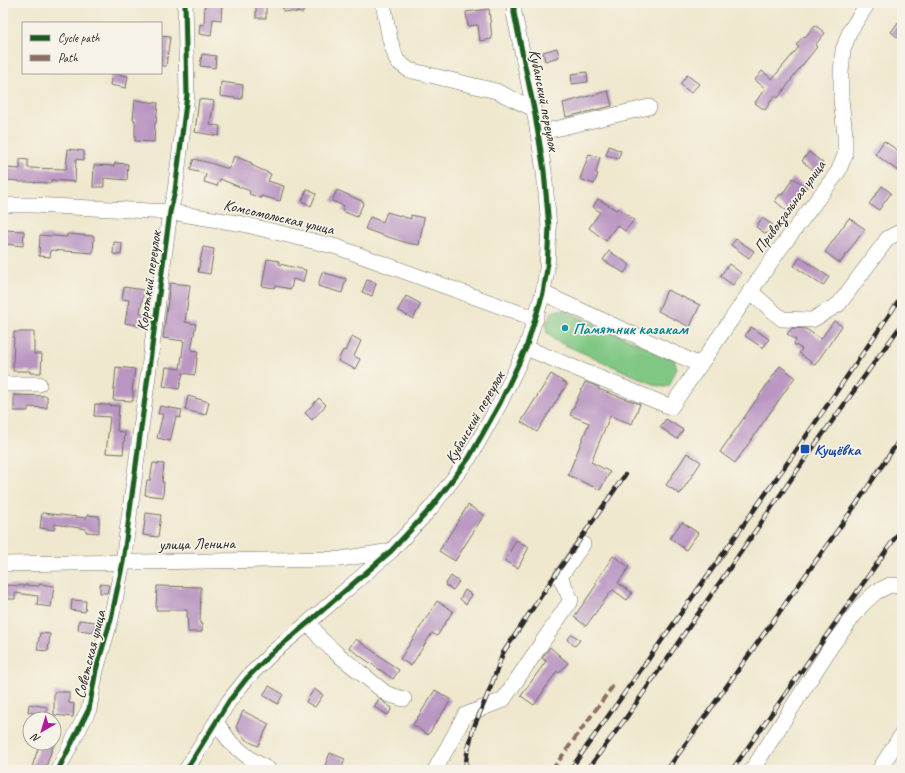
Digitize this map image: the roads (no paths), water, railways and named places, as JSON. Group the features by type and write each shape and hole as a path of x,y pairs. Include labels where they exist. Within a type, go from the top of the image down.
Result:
{"street":[{"name":"Короткий переулок","path":"123,562 170,212 175,191 187,94 185,3"},
{"path":"383,3 390,40 397,61 409,70 496,91 534,109"},
{"name":"Кубанский переулок","path":"191,767 229,701 247,678 273,652 391,551 431,508 468,458 500,403 526,348 543,293 547,270 549,226 544,171 534,109 514,13 514,3"},
{"name":"Привокзальная улица","path":"526,348 671,407 779,250 838,172 845,155 845,135 841,99 843,50 850,31 865,3"},
{"path":"538,133 649,107"},
{"name":"Комсомольская улица","path":"3,205 33,204 170,212 243,224 337,247 536,319"},
{"path":"750,291 782,319 812,320 839,304 888,238 902,231"},
{"path":"543,293 700,365"},
{"path":"3,384 39,384"},
{"path":"435,770 465,715 503,700 571,600 560,577 583,544"},
{"name":"улица Ленина","path":"3,564 341,559 391,551"},
{"name":"Советская улица","path":"58,770 89,709 96,670 111,619 123,562"},
{"path":"752,770 832,645 862,606 876,592 883,588 890,585 902,586"},
{"path":"309,622 320,638 335,652 387,694 404,699"},
{"path":"216,722 231,743 252,760 269,770"},
{"path":"879,770 902,734"}],"railway":[{"path":"570,770 800,445 902,296"},
{"path":"587,770 626,718 810,452 902,324"},
{"path":"667,770 857,503 902,436"},
{"path":"465,770 473,729 503,653 625,475"},
{"path":"732,770 902,528"}],"place":[{"name":"Памятник казакам","path":"565,328"},
{"name":"Кущёвка","path":"805,449"}]}
